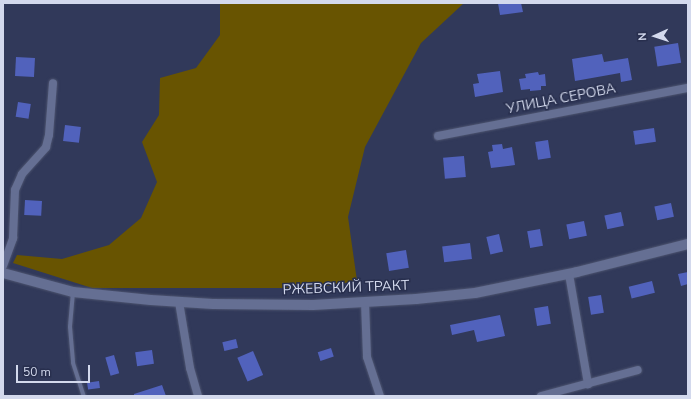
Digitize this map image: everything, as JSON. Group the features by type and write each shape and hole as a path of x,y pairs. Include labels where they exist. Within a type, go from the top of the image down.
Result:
{"main road":[{"name":"РЖЕВСКИЙ ТРАКТ","path":"3,273 73,292 213,304 313,305 475,293 569,274 688,244"}],"street":[{"path":"3,266 13,238 15,190 22,174 46,147 49,135 53,83"},
{"name":"УЛИЦА СЕРОВА","path":"438,136 688,88"},
{"path":"569,274 588,384"},
{"path":"179,302 190,368 198,396"},
{"path":"365,302 367,357 380,396"},
{"path":"541,396 638,370"}],"lane":[{"path":"73,292 70,327 73,363 84,396"}],"shaded area":[{"path":"220,3 464,3 421,43 365,147 348,217 357,281 313,288 92,288 13,263 17,255 62,259 109,245 141,218 157,182 142,142 159,115 160,78 196,68 220,35"}],"building":[{"path":"498,3 521,3 523,12 500,15"},
{"path":"678,43 681,63 657,67 654,47"},
{"path":"602,54 604,62 628,58 632,80 621,82 620,73 575,81 572,59"},
{"path":"16,57 35,58 34,77 15,76"},
{"path":"500,71 503,92 475,97 473,84 479,83 477,74"},
{"path":"538,72 539,75 545,74 546,86 541,86 541,90 521,90 519,79 526,78 525,74"},
{"path":"18,102 31,104 28,119 16,117"},
{"path":"65,125 81,127 79,143 63,141"},
{"path":"654,128 656,142 635,145 633,131"},
{"path":"548,140 551,158 538,160 535,142"},
{"path":"502,144 503,149 512,147 515,165 491,168 488,152 493,151 492,145"},
{"path":"464,156 466,177 445,179 443,158"},
{"path":"25,200 42,201 41,216 24,215"},
{"path":"671,203 674,217 657,220 654,207"},
{"path":"621,212 624,226 607,229 604,216"},
{"path":"584,221 587,236 569,239 566,224"},
{"path":"540,229 543,246 530,248 527,231"},
{"path":"499,234 503,252 490,254 486,237"},
{"path":"470,243 472,259 444,262 442,246"},
{"path":"406,250 409,268 389,271 386,253"},
{"path":"688,272 688,284 681,286 678,274"},
{"path":"652,281 655,293 632,298 629,287"},
{"path":"601,295 604,313 591,315 588,297"},
{"path":"548,306 551,324 537,326 534,308"},
{"path":"500,315 505,336 477,342 474,330 452,335 450,325"},
{"path":"236,339 238,348 224,351 222,342"},
{"path":"331,348 334,357 320,361 318,352"},
{"path":"152,350 154,364 137,366 135,352"},
{"path":"253,351 263,375 248,382 237,358"},
{"path":"114,355 119,373 111,376 105,357"},
{"path":"99,381 100,388 88,390 87,383"},
{"path":"162,385 166,396 134,396 134,394"}]}
